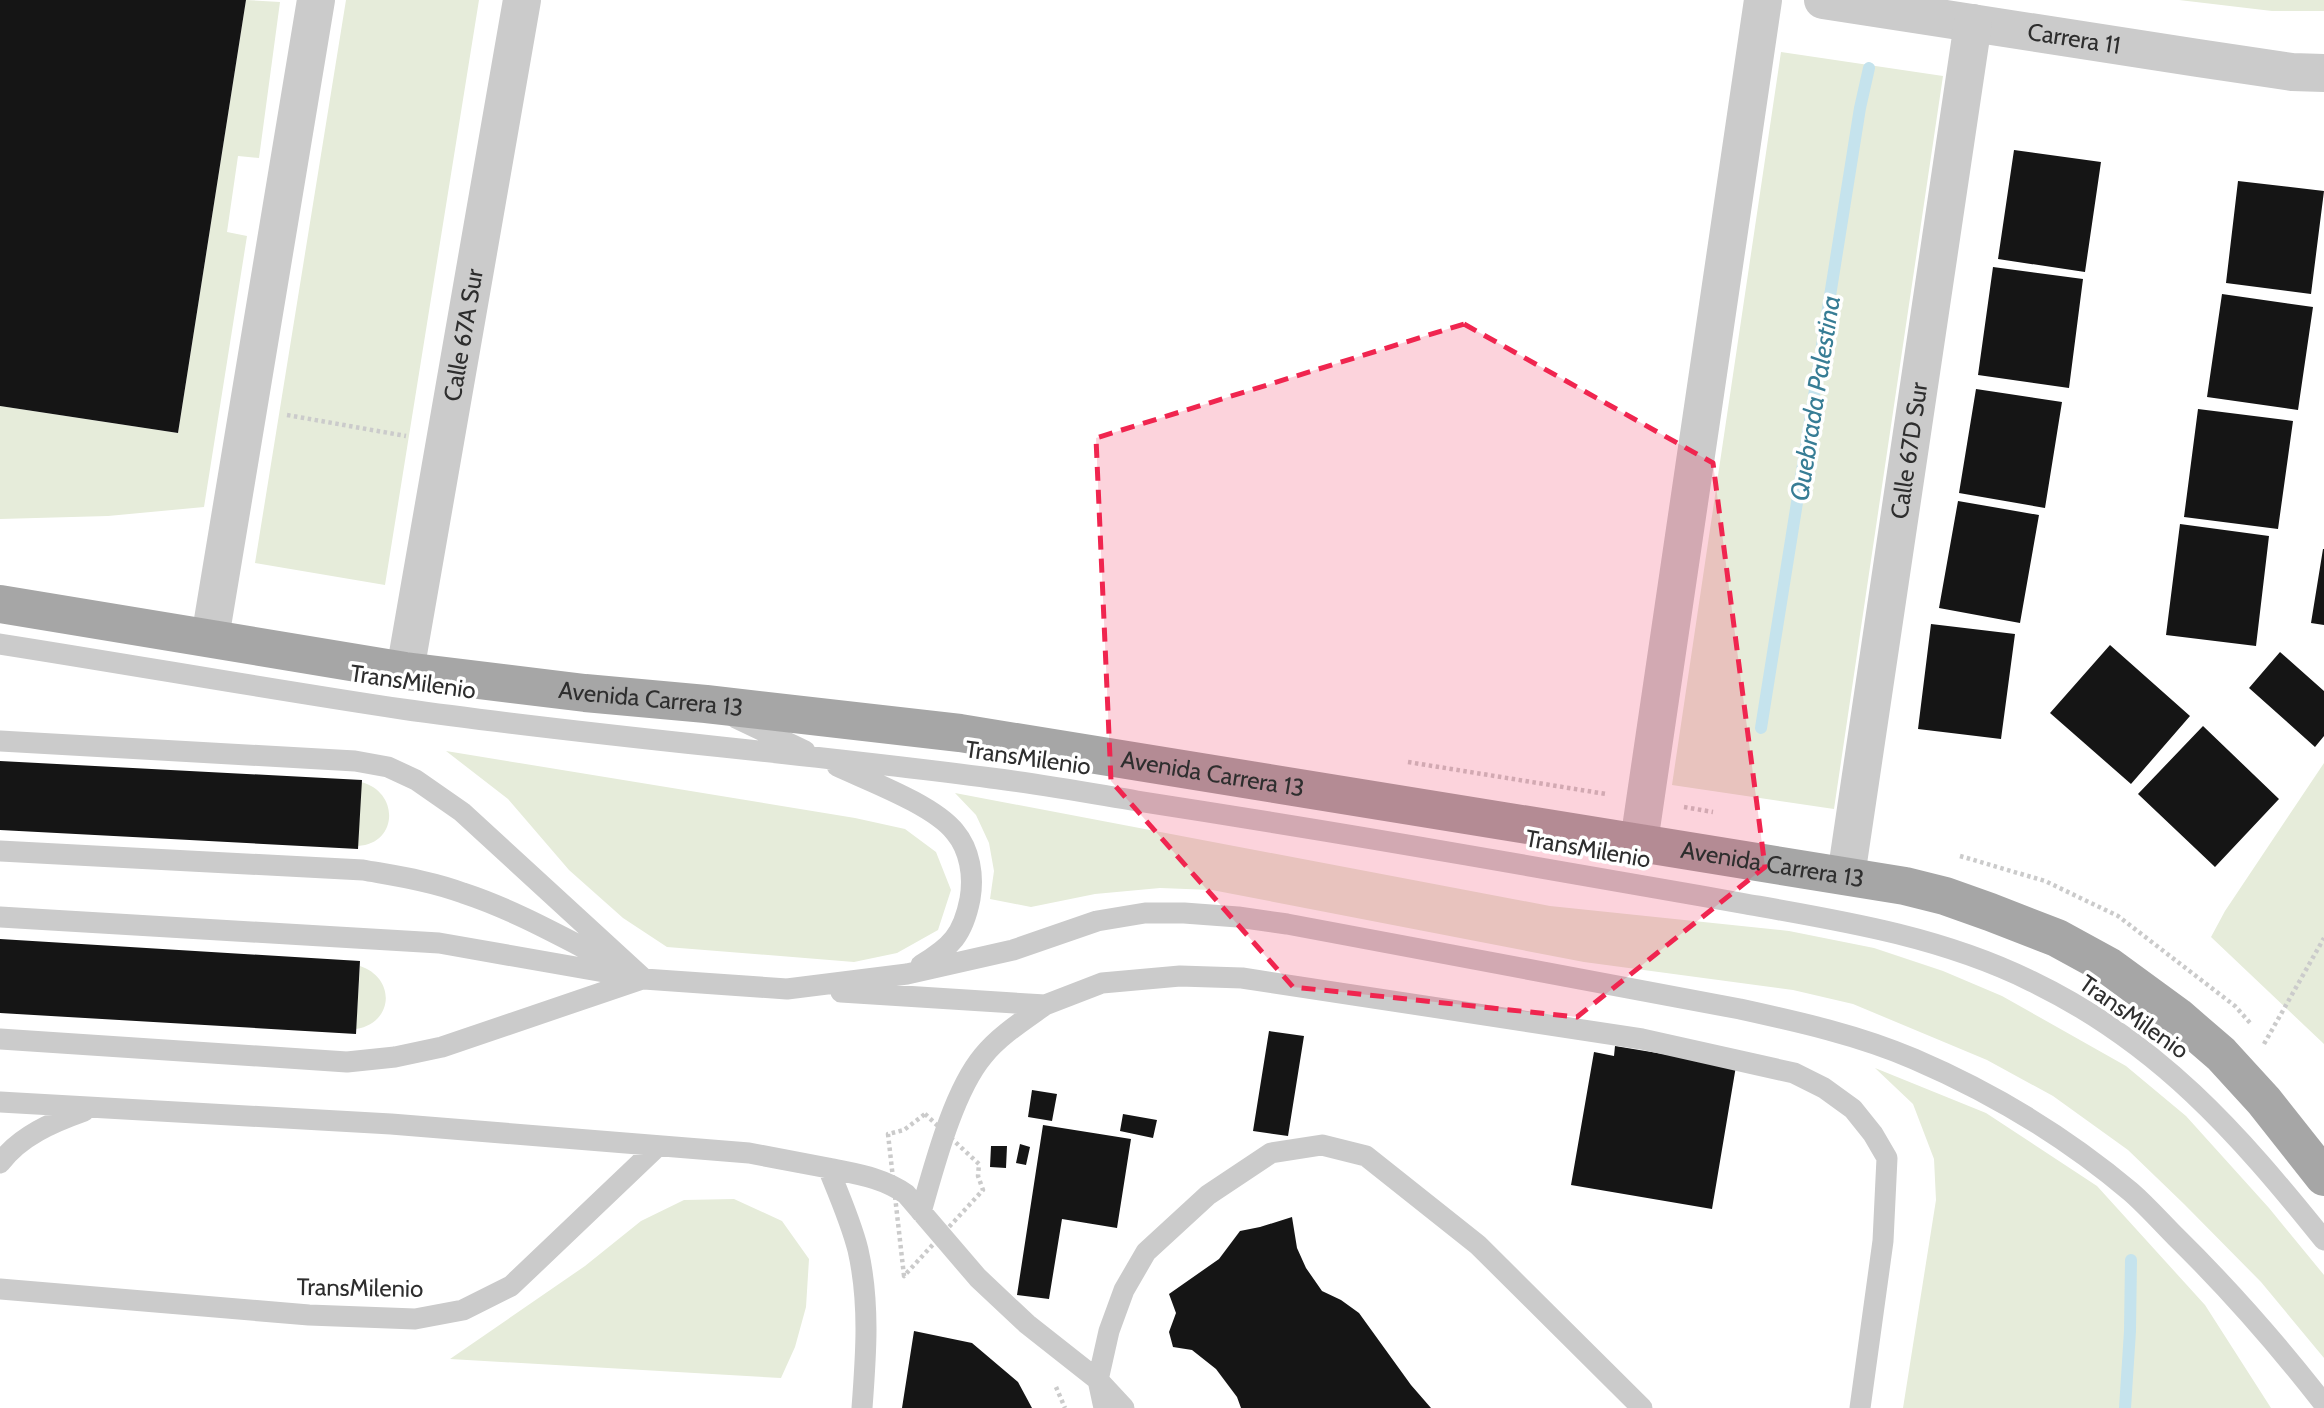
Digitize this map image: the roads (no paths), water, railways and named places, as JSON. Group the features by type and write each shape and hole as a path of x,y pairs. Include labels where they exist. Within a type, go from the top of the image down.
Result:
{"main road":[{"name":"Avenida Carrera 13","path":"0,604 405,671 960,733 1846,876 1945,896 2057,938 2110,967 2176,1016 2221,1054 2264,1101 2324,1177"}],"street":[{"path":"210,638 316,0"},
{"name":"Calle 67A Sur","path":"405,671 522,0"},
{"path":"1639,842 1763,0"},
{"name":"Carrera 11","path":"1823,0 2292,72 2324,73"},
{"name":"Calle 67D Sur","path":"1846,876 1973,23"}],"lane":[{"name":"TransMilenio","path":"0,644 399,708 604,735 995,778 1302,827 1840,920 1957,950 2029,979 2086,1010 2146,1052 2234,1132 2324,1240"},
{"name":"TransMilenio","path":"706,704 903,796 955,831 966,852 972,874 971,895 962,928 953,942 907,974"},
{"path":"0,741 355,761 388,767 416,780 462,812 644,979"},
{"name":"TransMilenio","path":"0,851 363,870 410,878 463,892 508,911 644,979"},
{"name":"TransMilenio","path":"787,989 907,974 1013,950 1097,921 1145,913 1184,913 1287,924 1799,1022 1859,1039 1913,1059 1967,1084 2057,1136 2132,1192 2227,1287 2323,1404"},
{"name":"TransMilenio","path":"0,917 439,943 644,979 1045,1004"},
{"name":"TransMilenio","path":"921,1212 934,1166 966,1082 983,1056 1045,1004 1102,983 1180,976 1242,978 1642,1039 1794,1073 1824,1088 1853,1109 1873,1134 1887,1158 1883,1241 1860,1408"},
{"name":"TransMilenio","path":"0,1039 347,1062 395,1057 442,1047 644,979"},
{"path":"0,1102 391,1124 750,1153 874,1177 893,1185 906,1195 978,1278 1027,1324 1098,1380 1124,1408"},
{"path":"0,1163 25,1138 93,1107"},
{"path":"1104,1408 1098,1380 1109,1331 1125,1290 1146,1252 1208,1195 1271,1153 1322,1145 1366,1156 1478,1245 1642,1408"},
{"name":"TransMilenio","path":"0,1289 309,1315 415,1319 463,1311 511,1286 657,1146"},
{"path":"828,1168 858,1250 865,1293 868,1337 862,1408"}],"waterway":[{"name":"Quebrada Palestina","path":"1761,728 1860,108 1869,68"},
{"name":"Quebrada Palestina","path":"2125,1408 2131,1260"}]}
